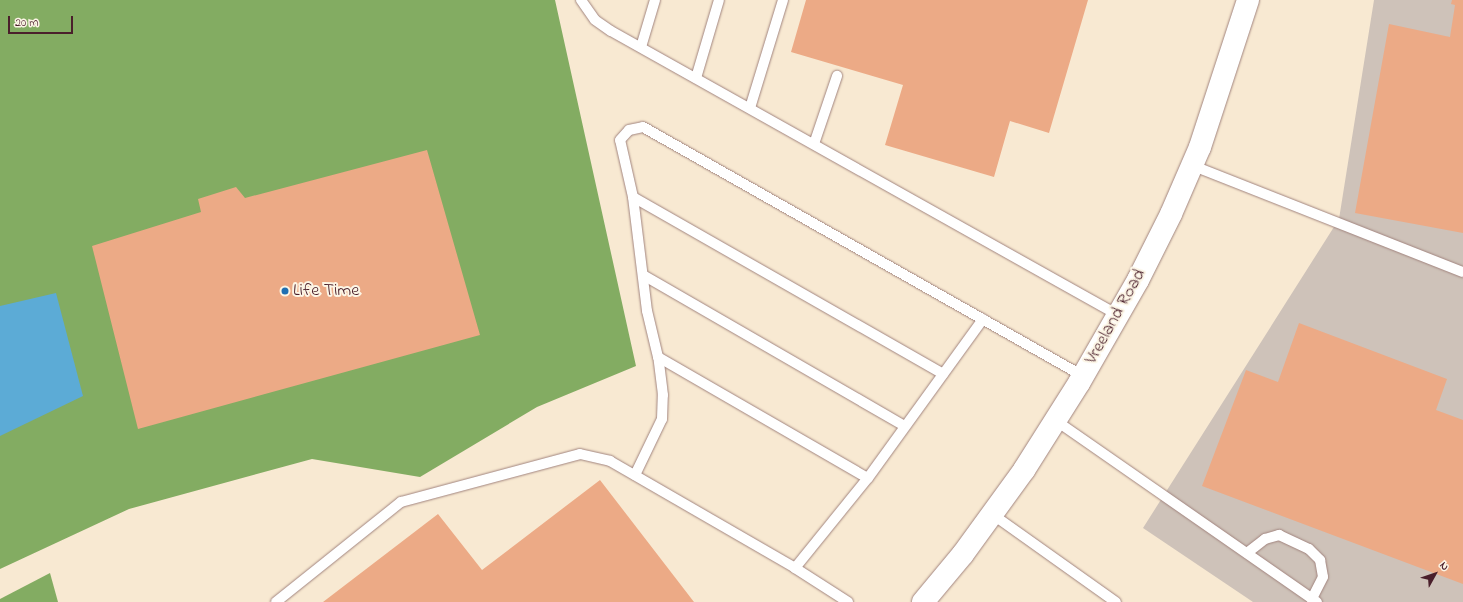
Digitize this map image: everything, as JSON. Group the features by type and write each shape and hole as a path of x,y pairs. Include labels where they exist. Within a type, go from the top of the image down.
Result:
{"street":[{"name":"Vreeland Road","path":"923,602 992,514 1056,420 1084,376 1118,315 1171,214 1192,165 1234,49 1248,0"}],"lane":[{"path":"641,47 655,0"},
{"path":"696,78 719,0"},
{"path":"750,108 783,0"},
{"path":"584,2 595,20 641,47 1118,315"},
{"path":"814,144 837,76"},
{"path":"635,475 662,419 663,395 658,357 647,311 633,197 620,140 629,130 643,127 1084,376"},
{"path":"1192,165 1463,272"},
{"path":"633,197 943,374"},
{"path":"643,275 905,426"},
{"path":"796,568 868,478 983,319"},
{"path":"658,357 868,478"},
{"path":"1056,420 1247,553 1315,600 1323,577 1320,560 1310,549 1279,536 1265,539 1247,553"},
{"path":"276,602 401,502 580,454 610,461 796,568 848,602"},
{"path":"992,514 1116,602"}],"shaded area":[{"path":"1374,0 1463,0 1463,602 1253,602 1143,528 1339,219"}],"green space":[{"path":"0,0 555,0 636,366 537,407 420,477 312,459 129,509 0,569"},
{"path":"50,573 58,602 0,602 0,599"}],"water":[{"path":"56,293 83,396 0,436 0,306"}],"building":[{"path":"806,0 1088,0 1049,133 1010,121 994,177 885,145 903,85 791,52"},
{"path":"1452,0 1463,0 1463,233 1355,213 1389,24 1450,37 1455,5 1451,4"},
{"name":"Life Time","path":"427,150 480,335 138,429 92,246 201,212 198,199 236,187 245,198"},
{"path":"1299,323 1447,379 1436,410 1463,420 1463,584 1202,486 1246,370 1278,382"},
{"path":"600,480 694,602 323,602 438,514 482,570"}],"place":[{"name":"Life Time","path":"285,291"}]}
